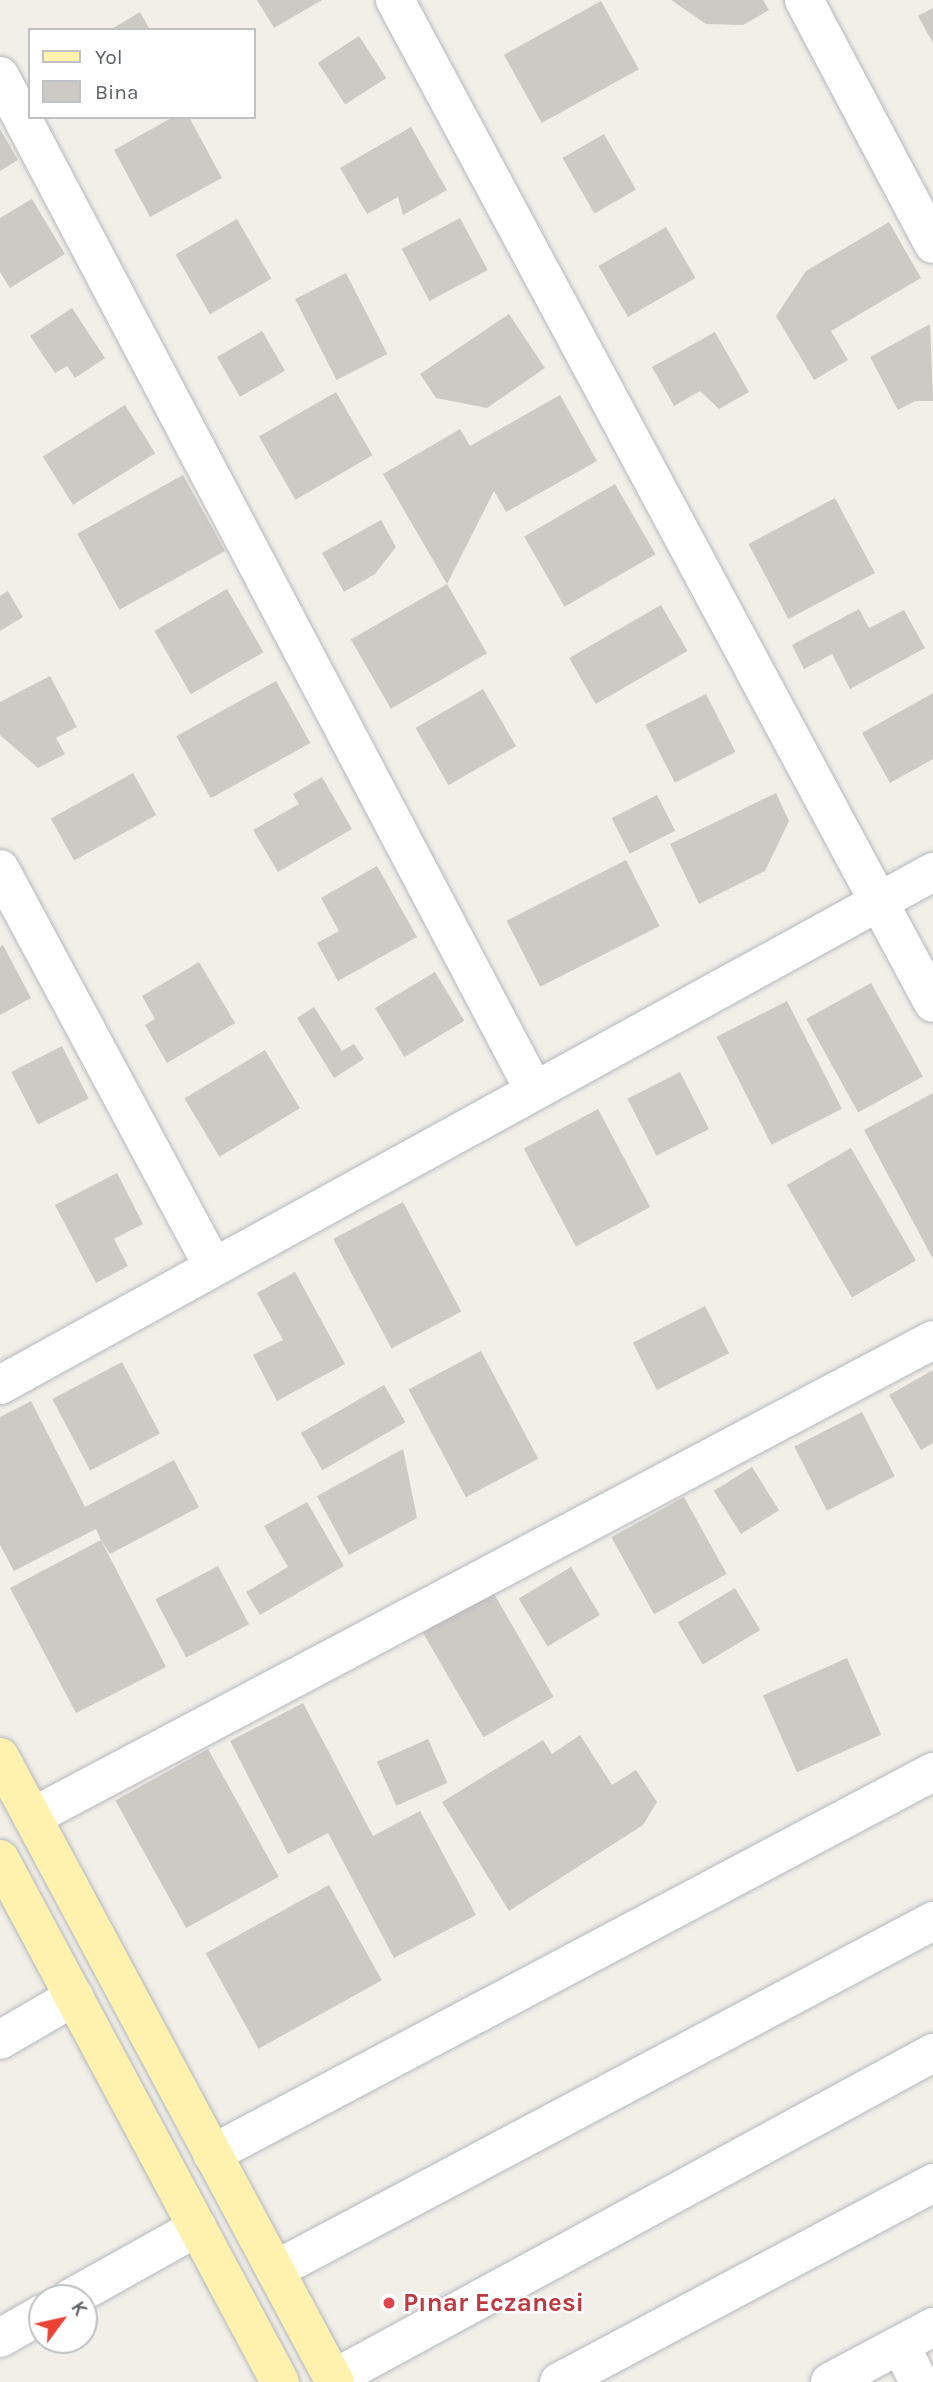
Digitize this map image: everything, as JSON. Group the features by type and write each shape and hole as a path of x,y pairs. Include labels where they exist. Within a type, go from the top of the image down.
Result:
{"main road":[{"path":"0,1757 334,2381"},
{"path":"0,1859 198,2227 276,2381"}],"street":[{"path":"395,0 933,1003"},
{"path":"804,0 933,244"},
{"path":"0,76 534,1090"},
{"path":"0,869 213,1267"},
{"path":"0,1385 933,872"},
{"path":"32,1817 933,1340"},
{"path":"212,2154 933,1772"},
{"path":"275,2270 933,1921"},
{"path":"0,2039 74,1997"},
{"path":"334,2381 933,2053"},
{"path":"559,2382 933,2183"},
{"path":"96,2284 198,2227"},
{"path":"0,2338 28,2322"},
{"path":"830,2382 933,2327"},
{"path":"900,2345 919,2382"}],"building":[{"path":"257,0 322,0 274,28"},
{"path":"671,0 763,0 769,10 743,25 706,24"},
{"path":"601,1 639,69 542,123 504,55"},
{"path":"933,8 933,43 918,16"},
{"path":"140,12 149,28 113,28"},
{"path":"359,36 386,78 345,105 318,63"},
{"path":"169,119 190,119 222,178 150,217 114,150"},
{"path":"411,127 447,190 403,215 398,197 367,214 340,168"},
{"path":"0,129 18,160 0,171"},
{"path":"604,134 636,189 594,213 562,158"},
{"path":"32,199 65,254 10,288 0,272 0,218"},
{"path":"460,218 488,270 429,301 402,249"},
{"path":"237,219 272,279 210,314 176,254"},
{"path":"889,222 921,278 831,331 848,360 814,380 776,316 806,271"},
{"path":"666,227 696,278 628,317 598,266"},
{"path":"346,273 387,354 337,380 295,299"},
{"path":"72,308 105,358 75,378 67,366 55,373 30,336"},
{"path":"509,314 545,368 487,408 436,398 420,374"},
{"path":"930,324 933,401 915,401 898,410 870,357"},
{"path":"262,331 285,371 240,397 217,357"},
{"path":"715,332 749,392 719,409 700,391 674,406 652,367"},
{"path":"336,392 373,455 295,500 259,436"},
{"path":"560,395 597,461 506,512 494,491 447,584 383,474 460,429 470,446"},
{"path":"125,405 155,453 73,505 43,456"},
{"path":"183,475 225,551 119,610 77,534"},
{"path":"615,484 656,554 565,607 524,536"},
{"path":"835,498 875,573 788,619 748,544"},
{"path":"381,520 396,547 375,574 344,592 322,553"},
{"path":"447,584 487,653 391,709 351,640"},
{"path":"227,589 264,652 191,694 154,631"},
{"path":"8,591 23,617 0,631 0,596"},
{"path":"661,605 688,651 596,704 569,658"},
{"path":"859,609 869,628 904,610 925,648 850,689 832,654 804,669 792,645"},
{"path":"50,676 77,727 56,738 65,754 38,768 0,735 0,702"},
{"path":"276,681 310,743 211,798 176,736"},
{"path":"483,689 516,746 448,785 415,728"},
{"path":"933,693 933,759 890,783 862,733"},
{"path":"706,694 736,752 675,783 645,725"},
{"path":"133,773 156,815 74,861 51,819"},
{"path":"322,777 352,829 278,872 253,830 299,804 293,794"},
{"path":"776,793 789,821 765,871 699,904 670,844"},
{"path":"657,795 675,831 630,854 612,818"},
{"path":"626,860 660,926 540,987 507,921"},
{"path":"377,866 417,937 338,981 317,943 339,931 321,898"},
{"path":"3,945 31,998 0,1015 0,947"},
{"path":"199,962 235,1023 167,1063 145,1025 155,1019 142,996"},
{"path":"435,972 464,1021 404,1057 375,1008"},
{"path":"871,983 923,1077 858,1112 806,1019"},
{"path":"787,1001 842,1109 772,1145 717,1037"},
{"path":"314,1007 342,1051 354,1044 364,1059 334,1078 297,1018"},
{"path":"62,1046 89,1099 38,1124 11,1072"},
{"path":"265,1050 300,1108 219,1157 184,1098"},
{"path":"680,1072 709,1129 656,1156 627,1099"},
{"path":"933,1093 933,1259 864,1130"},
{"path":"598,1109 650,1207 576,1246 524,1148"},
{"path":"851,1148 916,1261 852,1298 787,1185"},
{"path":"117,1173 143,1224 114,1239 128,1266 96,1283 55,1205"},
{"path":"403,1202 461,1311 391,1349 333,1239"},
{"path":"295,1272 345,1364 277,1401 253,1355 283,1340 257,1293"},
{"path":"705,1306 729,1353 657,1390 633,1343"},
{"path":"481,1351 538,1459 466,1497 409,1389"},
{"path":"122,1362 160,1434 90,1471 52,1399"},
{"path":"933,1370 933,1443 921,1450 889,1395"},
{"path":"384,1385 406,1422 322,1470 301,1433"},
{"path":"31,1401 85,1507 174,1460 199,1507 110,1554 96,1529 14,1571 0,1545 0,1417"},
{"path":"862,1412 895,1476 827,1511 794,1447"},
{"path":"403,1449 417,1518 349,1555 317,1496"},
{"path":"752,1467 779,1510 741,1534 714,1491"},
{"path":"684,1497 727,1574 654,1614 611,1537"},
{"path":"307,1502 344,1566 260,1615 246,1592 288,1567 264,1526"},
{"path":"101,1540 166,1667 76,1713 10,1588"},
{"path":"218,1566 249,1624 186,1658 155,1599"},
{"path":"571,1567 600,1615 548,1646 519,1598"},
{"path":"735,1588 760,1630 703,1665 678,1623"},
{"path":"493,1592 554,1697 483,1737 423,1633"},
{"path":"847,1658 881,1735 797,1772 763,1695"},
{"path":"303,1703 373,1836 420,1811 476,1915 394,1958 328,1833 288,1854 230,1741"},
{"path":"580,1735 612,1785 636,1770 657,1802 643,1825 509,1911 442,1802 543,1740 552,1754"},
{"path":"428,1739 448,1783 396,1806 377,1762"},
{"path":"208,1749 279,1877 186,1928 115,1800"},
{"path":"329,1885 382,1980 259,2049 206,1953"}],"place":[{"name":"Pınar Eczanesi","path":"389,2303"}]}
